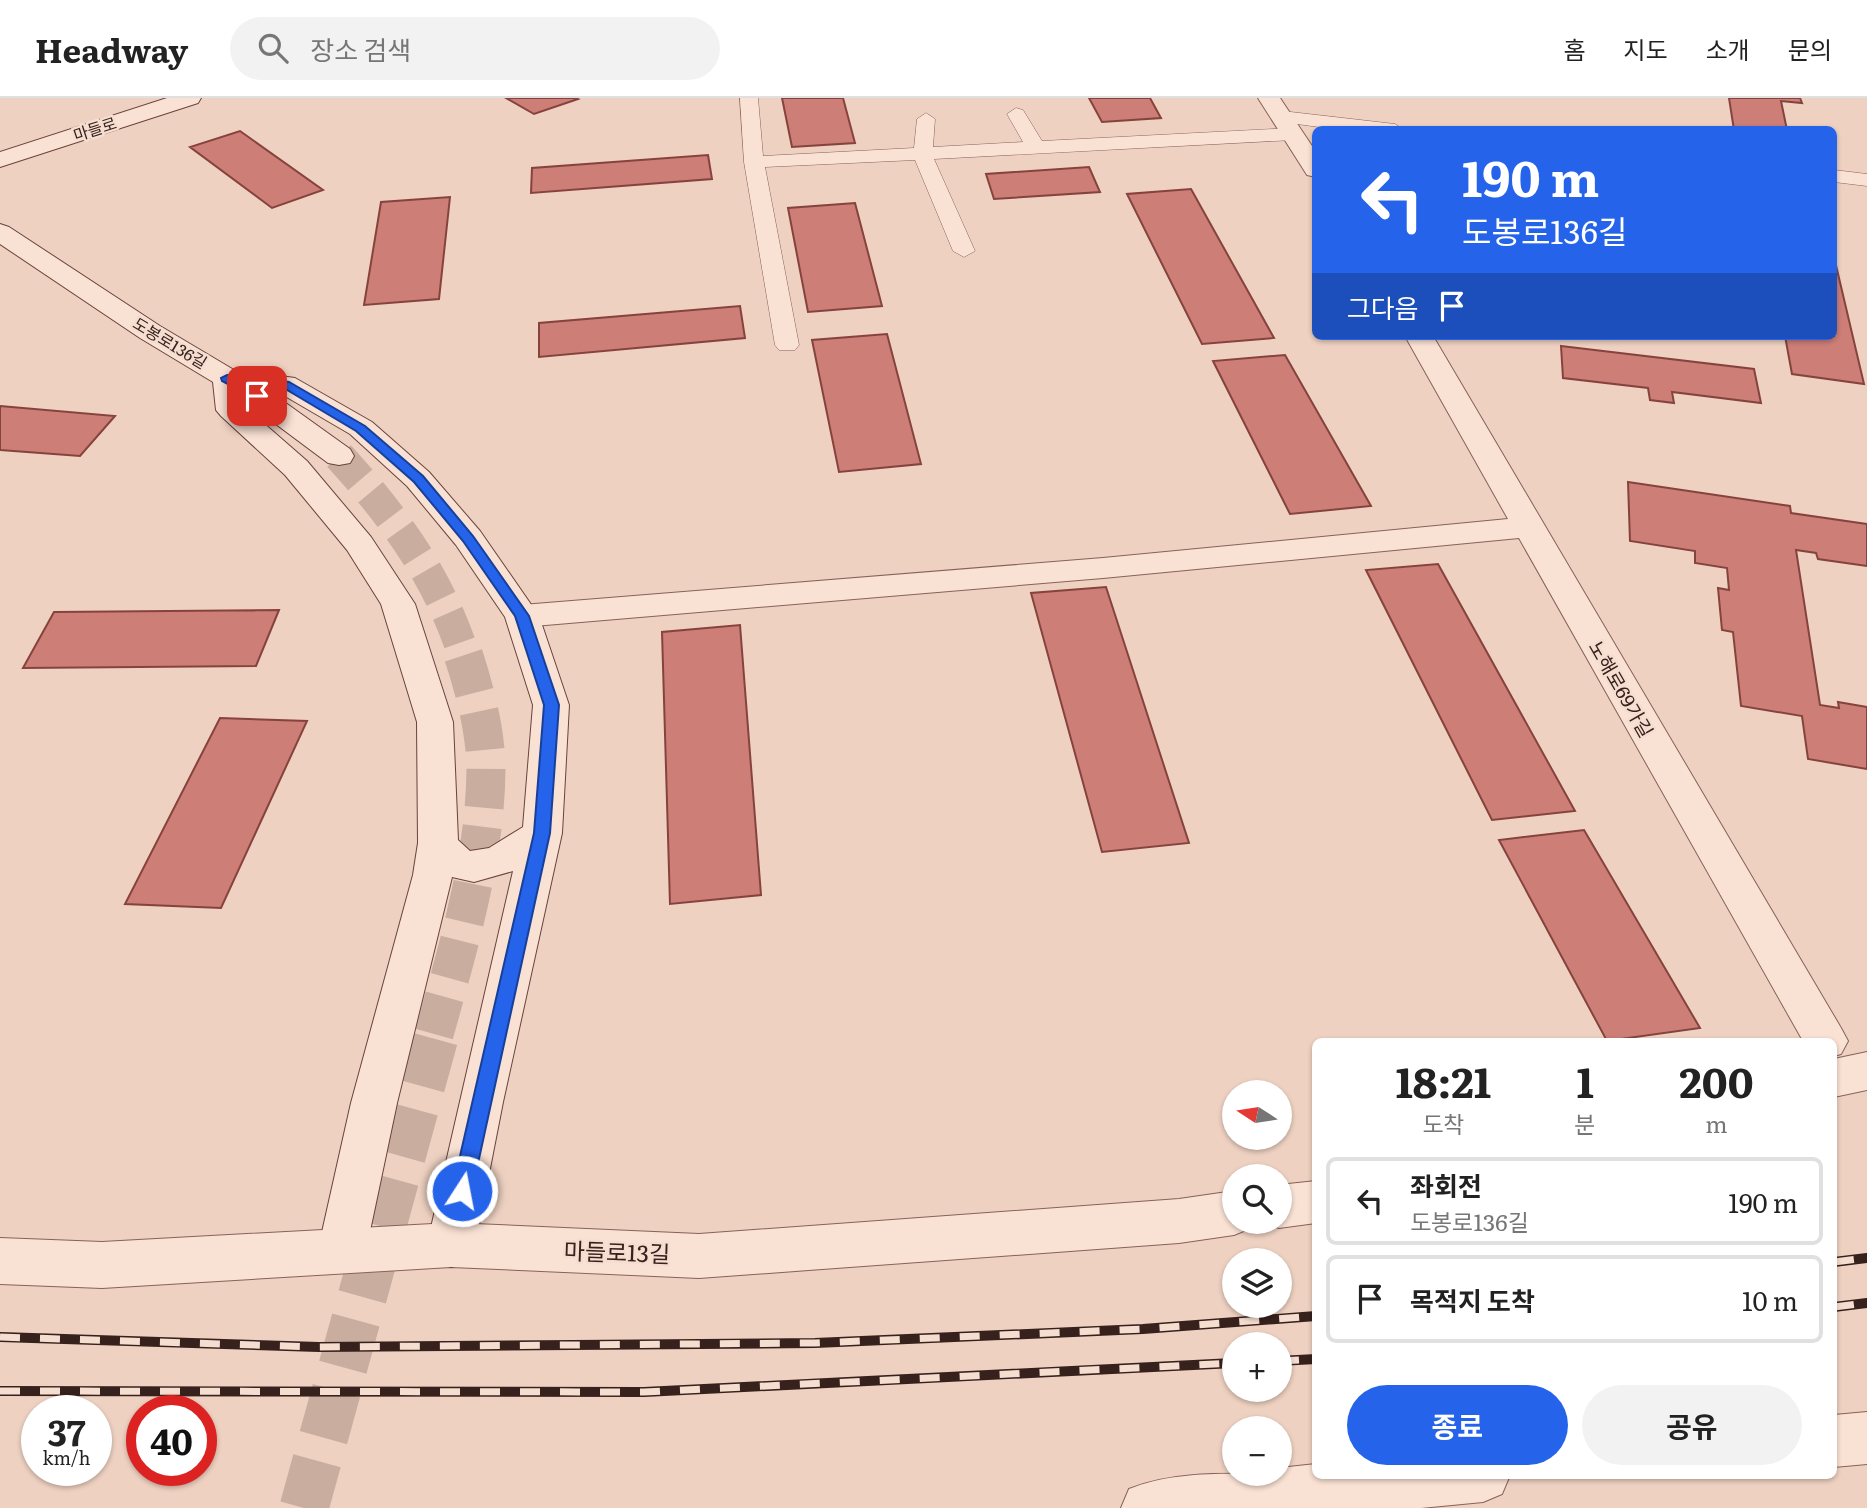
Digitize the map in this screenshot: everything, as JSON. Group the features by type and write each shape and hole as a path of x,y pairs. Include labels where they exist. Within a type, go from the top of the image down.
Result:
{"street":[{"name":"마들로","path":"0,160 190,98"},
{"path":"1282,117 1312,164"},
{"name":"도봉로136길","path":"0,232 150,332 293,420 339,456"},
{"name":"노해로69가길","path":"1421,340 1826,1038"},
{"path":"342,1250 374,1104 433,875 438,843 435,722 398,604 359,544 296,468 231,410 227,378 285,384 361,428 418,479 468,538 522,616 551,705 542,833 480,1102 451,1245"},
{"path":"522,616 1103,568 1528,527"},
{"path":"438,843 444,855 456,862 481,866 508,858 542,833"},
{"path":"1292,1205 1312,1203"},
{"name":"마들로13길","path":"0,1261 102,1265 451,1245 699,1256 1179,1221 1222,1215"},
{"path":"1837,1441 1867,1438"},
{"path":"1148,1508 1442,1479"}],"lane":[{"path":"749,98 754,162 787,345"},
{"path":"1016,114 1036,148"},
{"path":"754,162 1036,148 1282,117 1360,126"},
{"path":"926,118 923,155 964,251"},
{"path":"1837,176 1867,180"}],"building":[{"path":"506,98 576,98 578,99 534,114"},
{"path":"782,98 843,98 855,143 792,147"},
{"path":"1089,98 1150,98 1161,118 1102,122"},
{"path":"1729,98 1800,98 1802,103 1781,101 1786,126 1733,126"},
{"path":"240,131 323,190 272,208 190,147"},
{"path":"708,155 712,179 531,193 532,168"},
{"path":"1089,167 1100,192 994,199 986,174"},
{"path":"1191,189 1274,338 1202,344 1127,194"},
{"path":"450,197 439,299 364,305 381,202"},
{"path":"855,203 882,306 808,312 788,208"},
{"path":"1837,269 1864,384 1792,374 1786,340 1837,340"},
{"path":"740,306 745,338 539,357 539,323"},
{"path":"887,334 921,464 839,472 812,340"},
{"path":"1561,346 1754,369 1761,403 1672,392 1674,403 1650,400 1648,388 1563,378"},
{"path":"1285,355 1371,506 1290,514 1213,361"},
{"path":"0,406 115,416 80,456 0,450"},
{"path":"1628,482 1790,506 1791,513 1867,524 1867,566 1818,559 1816,553 1796,550 1820,705 1839,708 1838,702 1867,707 1867,769 1808,759 1802,716 1741,706 1733,632 1722,630 1718,588 1729,590 1727,568 1695,563 1695,551 1630,541"},
{"path":"1438,564 1575,811 1492,820 1366,570"},
{"path":"1106,587 1189,843 1102,852 1031,593"},
{"path":"279,610 256,666 23,668 54,612"},
{"path":"740,625 761,895 670,904 662,632"},
{"path":"220,718 307,721 221,908 125,904"},
{"path":"1584,830 1700,1028 1628,1038 1605,1038 1499,840"}],"tunnel":[{"path":"339,456 378,501 412,548 441,598 463,653"},
{"path":"434,1034 469,902 485,800 484,737 475,693 462,651"},
{"path":"304,1508 435,1033"}],"railway":[{"path":"1837,1262 1867,1258"},
{"path":"1837,1307 1867,1303"},
{"path":"0,1337 319,1347 815,1343 1143,1329 1312,1316"},
{"path":"1292,1360 1312,1359"},
{"path":"0,1391 644,1392 1222,1364"}],"route":[{"path":"257,396 227,378 285,384 361,428 418,479 468,538 522,616 551,705 542,833 462,1191"}]}
